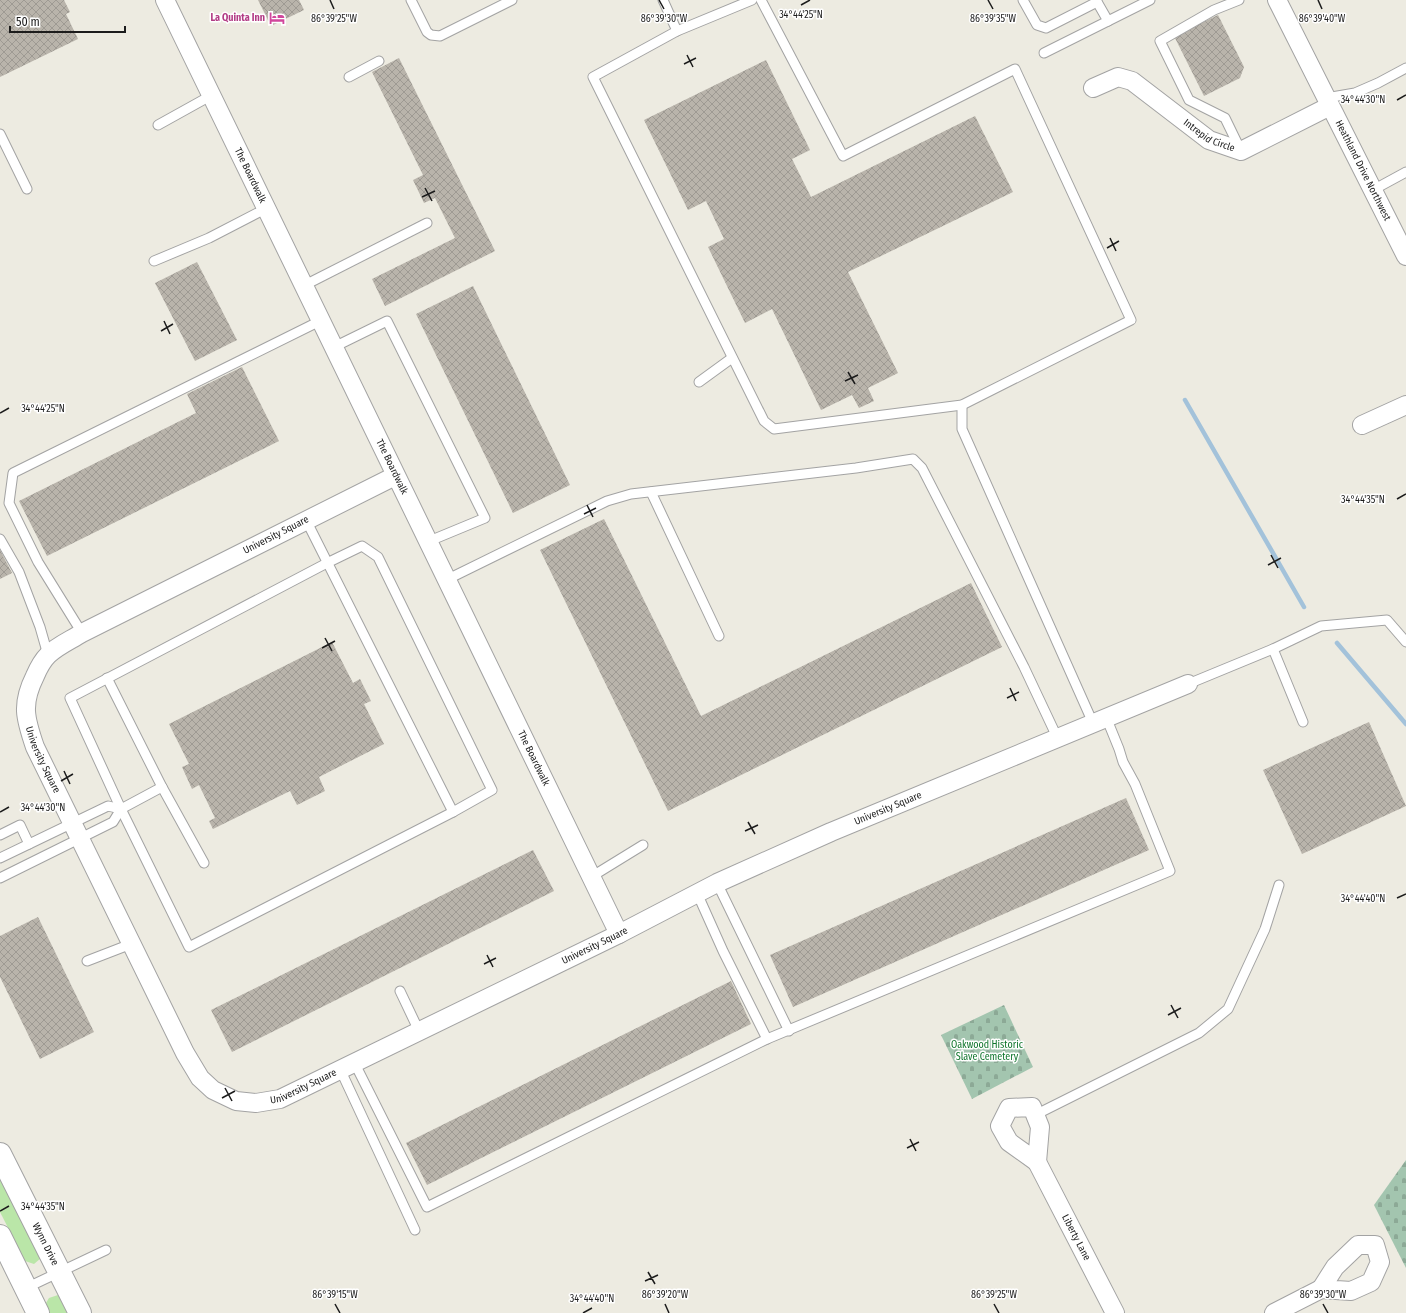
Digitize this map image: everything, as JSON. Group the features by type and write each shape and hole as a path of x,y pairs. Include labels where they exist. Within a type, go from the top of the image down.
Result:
{"street":[{"name":"The Boardwalk","path":"165,0 322,320 427,542 619,934"},
{"name":"Heathland Drive Northwest","path":"1277,0 1406,256"},
{"name":"Intrepid Circle","path":"1093,88 1118,77 1132,81 1209,140 1241,152 1328,102"},
{"path":"1362,425 1406,405"},
{"name":"University Square","path":"395,476 82,633 48,655 36,672 28,690 25,707 26,721 35,747 185,1053 200,1078 213,1090 236,1101 256,1104 280,1099 619,934 717,883 831,832 1057,737 1188,684"},
{"path":"1032,1106 1040,1127 1037,1162 1009,1142 1000,1126 1009,1108 1032,1106"},
{"name":"Wynn Drive","path":"0,1154 80,1313"},
{"name":"Liberty Lane","path":"1037,1162 1115,1313"},
{"path":"0,1236 38,1313"},
{"path":"1274,1313 1320,1289"}],"lane":[{"path":"411,0 427,32 431,35 440,36 512,0"},
{"path":"663,0 677,31"},
{"path":"752,0 677,31 593,77 764,421 774,429 962,405 1131,320 1015,69 843,156 761,0"},
{"path":"1023,0 1037,25 1046,28 1097,1 1108,21"},
{"path":"1044,53 1150,0"},
{"path":"1239,0 1214,10 1160,41 1189,100 1225,118 1241,152"},
{"path":"349,77 379,61"},
{"path":"1328,102 1378,83 1406,68"},
{"path":"158,125 212,95"},
{"path":"0,134 27,189"},
{"path":"1373,190 1406,172"},
{"path":"154,261 209,238 267,208"},
{"path":"304,285 427,223"},
{"path":"82,633 38,562 10,503 13,473 322,320"},
{"path":"334,347 387,321 485,518 427,542"},
{"path":"699,382 732,358"},
{"path":"347,1066 427,1207 767,1039 1170,871 1135,784 1123,762 1119,749 1099,720 962,429 962,405"},
{"path":"446,580 607,501 631,494 856,468 912,459 922,468 1024,667 1057,737"},
{"path":"651,492 719,636"},
{"path":"306,520 453,812"},
{"path":"0,539 19,572 40,627 48,655"},
{"path":"362,546 378,557 492,790 453,812 189,947 121,809 70,698 107,678 362,546"},
{"path":"1188,684 1273,649 1321,626 1387,620 1406,642"},
{"path":"1273,649 1303,722"},
{"path":"107,678 162,788 204,863"},
{"path":"0,878 113,822 121,809 162,788"},
{"path":"0,858 108,806 121,809"},
{"path":"0,835 20,826 29,844"},
{"path":"591,877 643,845"},
{"path":"717,883 789,1031"},
{"path":"1035,1115 1200,1033 1228,1009 1265,929 1279,885"},
{"path":"697,893 723,951 767,1039"},
{"path":"87,961 131,944"},
{"path":"400,991 419,1031"},
{"path":"347,1066 415,1230"},
{"path":"26,1288 106,1250"}],"green space":[{"name":"Oakwood Historic Slave Cemetery","path":"1004,1005 1033,1067 972,1099 941,1035"},
{"path":"1406,1160 1406,1268 1374,1205"},
{"path":"0,1172 41,1258 34,1264 25,1261 0,1212"},
{"path":"58,1295 62,1297 70,1313 49,1313 46,1303 49,1298"}],"building":[{"path":"0,0 64,0 70,12 66,14 78,39 0,77"},
{"name":"La Quinta Inn","path":"258,0 299,0 304,10 271,26"},
{"path":"1218,15 1244,67 1240,78 1204,96 1174,36"},
{"path":"399,58 495,251 385,306 372,279 455,238 435,198 424,203 413,180 423,175 372,72"},
{"path":"766,60 810,150 792,159 811,197 975,116 1013,192 848,272 898,373 868,388 874,401 859,408 852,395 821,410 772,309 745,323 708,247 724,239 706,201 688,210 644,120"},
{"path":"197,262 237,340 195,361 155,283"},
{"path":"473,286 570,485 513,513 416,314"},
{"path":"242,367 279,441 47,556 19,501 196,413 187,394"},
{"path":"604,519 701,716 971,583 1002,647 668,811 540,550"},
{"path":"0,550 12,573 0,579"},
{"path":"332,642 353,683 360,679 371,701 364,704 384,744 319,777 325,791 297,805 290,791 213,829 209,821 215,818 199,785 192,789 182,767 189,764 169,724"},
{"path":"1369,722 1406,806 1302,854 1263,770"},
{"path":"1126,798 1149,850 793,1007 770,955"},
{"path":"533,850 554,891 232,1052 211,1010"},
{"path":"38,917 94,1032 40,1059 0,977 0,936"},
{"path":"731,981 751,1024 427,1185 406,1143"}],"waterway":[{"path":"1185,400 1304,607"},
{"path":"1337,643 1406,724"}],"place":[{"name":"La Quinta Inn","path":"277,18"}]}
